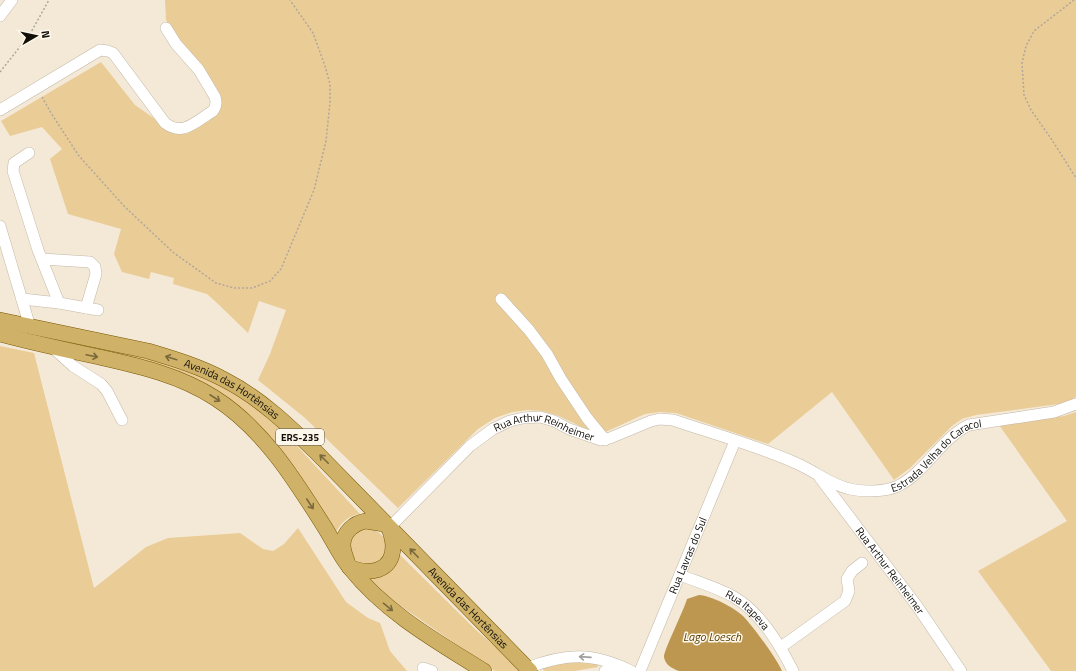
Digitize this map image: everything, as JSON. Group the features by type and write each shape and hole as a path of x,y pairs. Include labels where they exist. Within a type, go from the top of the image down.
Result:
{"main road":[{"name":"Avenida das Hortênsias","path":"0,320 148,351 171,358 201,368 226,381 266,407 286,423 344,480 389,528 528,669"},
{"path":"0,329 25,333 30,327"},
{"name":"Avenida das Hortênsias","path":"0,334 51,347 144,367 198,387 216,398 249,425 271,448 298,486 349,567 374,595 422,633 484,671"},
{"path":"366,521 384,524 389,528 393,546 390,560 385,566 372,571 364,571 349,567 343,545 344,537 349,529 359,522 366,521"}],"street":[{"path":"0,16 12,0"},
{"path":"0,110 100,50 113,53 165,123 175,129 185,128 213,112 216,108 216,102 215,97 199,70 176,44 166,28"},
{"path":"29,153 14,163 13,171 42,259 59,303"},
{"path":"0,226 30,327"},
{"path":"42,259 90,262 95,267 96,274 86,308"},
{"path":"22,299 59,303 98,310"},
{"path":"501,299 529,330 547,354 561,379 587,418 605,440"},
{"path":"51,347 73,366 101,384 107,391 122,420"},
{"name":"Estrada Velha do Caracol","path":"799,464 844,488 852,490 884,490 906,481 960,429 969,425 1054,412 1076,404"},
{"name":"Rua Arthur Reinheimer","path":"389,528 470,446 493,429 510,421 523,418 540,418 554,421 569,429 601,440 605,440 660,418 672,420 799,464"},
{"name":"Rua Lavras do Sul","path":"640,671 735,441"},
{"name":"Rua Arthur Reinheimer","path":"816,473 917,606 961,671"},
{"path":"781,647 844,601 849,591 847,579 852,571 862,563"},
{"name":"Rua Itapeva","path":"680,575 736,598 750,610 781,647 793,671"},
{"path":"528,669 547,660 576,656 590,657 627,669"},
{"path":"605,671 627,669"}],"path":[{"path":"0,72 30,34 48,0"},
{"path":"37,88 51,113 79,156 124,206 174,253 216,283 234,288 252,288 270,282 281,269 314,190 326,142 330,102 330,84 320,48 313,33 290,0"},
{"path":"1074,0 1034,31 1026,46 1022,63 1024,94 1031,110 1076,178"}],"shaded area":[{"path":"165,0 1076,0 1076,397 1066,403 976,415 962,419 952,426 910,468 894,480 832,392 768,444 676,413 660,412 645,414 603,433 594,433 559,416 542,411 528,410 512,412 495,418 478,429 398,508 305,418 258,380 270,354 286,310 259,301 248,333 207,294 173,284 174,278 151,272 149,279 122,272 114,254 121,229 68,214 50,159 62,149 42,127 10,136 1,121 101,62 135,105 175,133 186,134 216,116 220,107 166,20"},
{"path":"36,334 171,363 226,387 268,417 285,433 360,514 351,516 335,534 231,401 32,336"},
{"path":"0,346 34,353 94,588 146,547 168,538 240,533 263,549 273,551 284,544 298,528 346,602 368,618 380,623 390,651 407,671 0,671"},
{"path":"1076,412 1076,671 1051,671 978,571 1067,521 999,425 1064,416"},
{"path":"372,529 381,534 385,540 385,554 381,560 372,565 364,565 355,560 351,554 350,543 355,534 361,530"},
{"path":"396,551 476,630 523,671 495,671 395,602 367,576"},
{"path":"595,661 598,667 574,671 544,671 541,667 556,663"}],"water":[{"name":"Lago Loesch","path":"699,595 710,597 722,602 743,616 764,642 782,671 679,671 672,668 664,657 670,639 687,599"}]}
